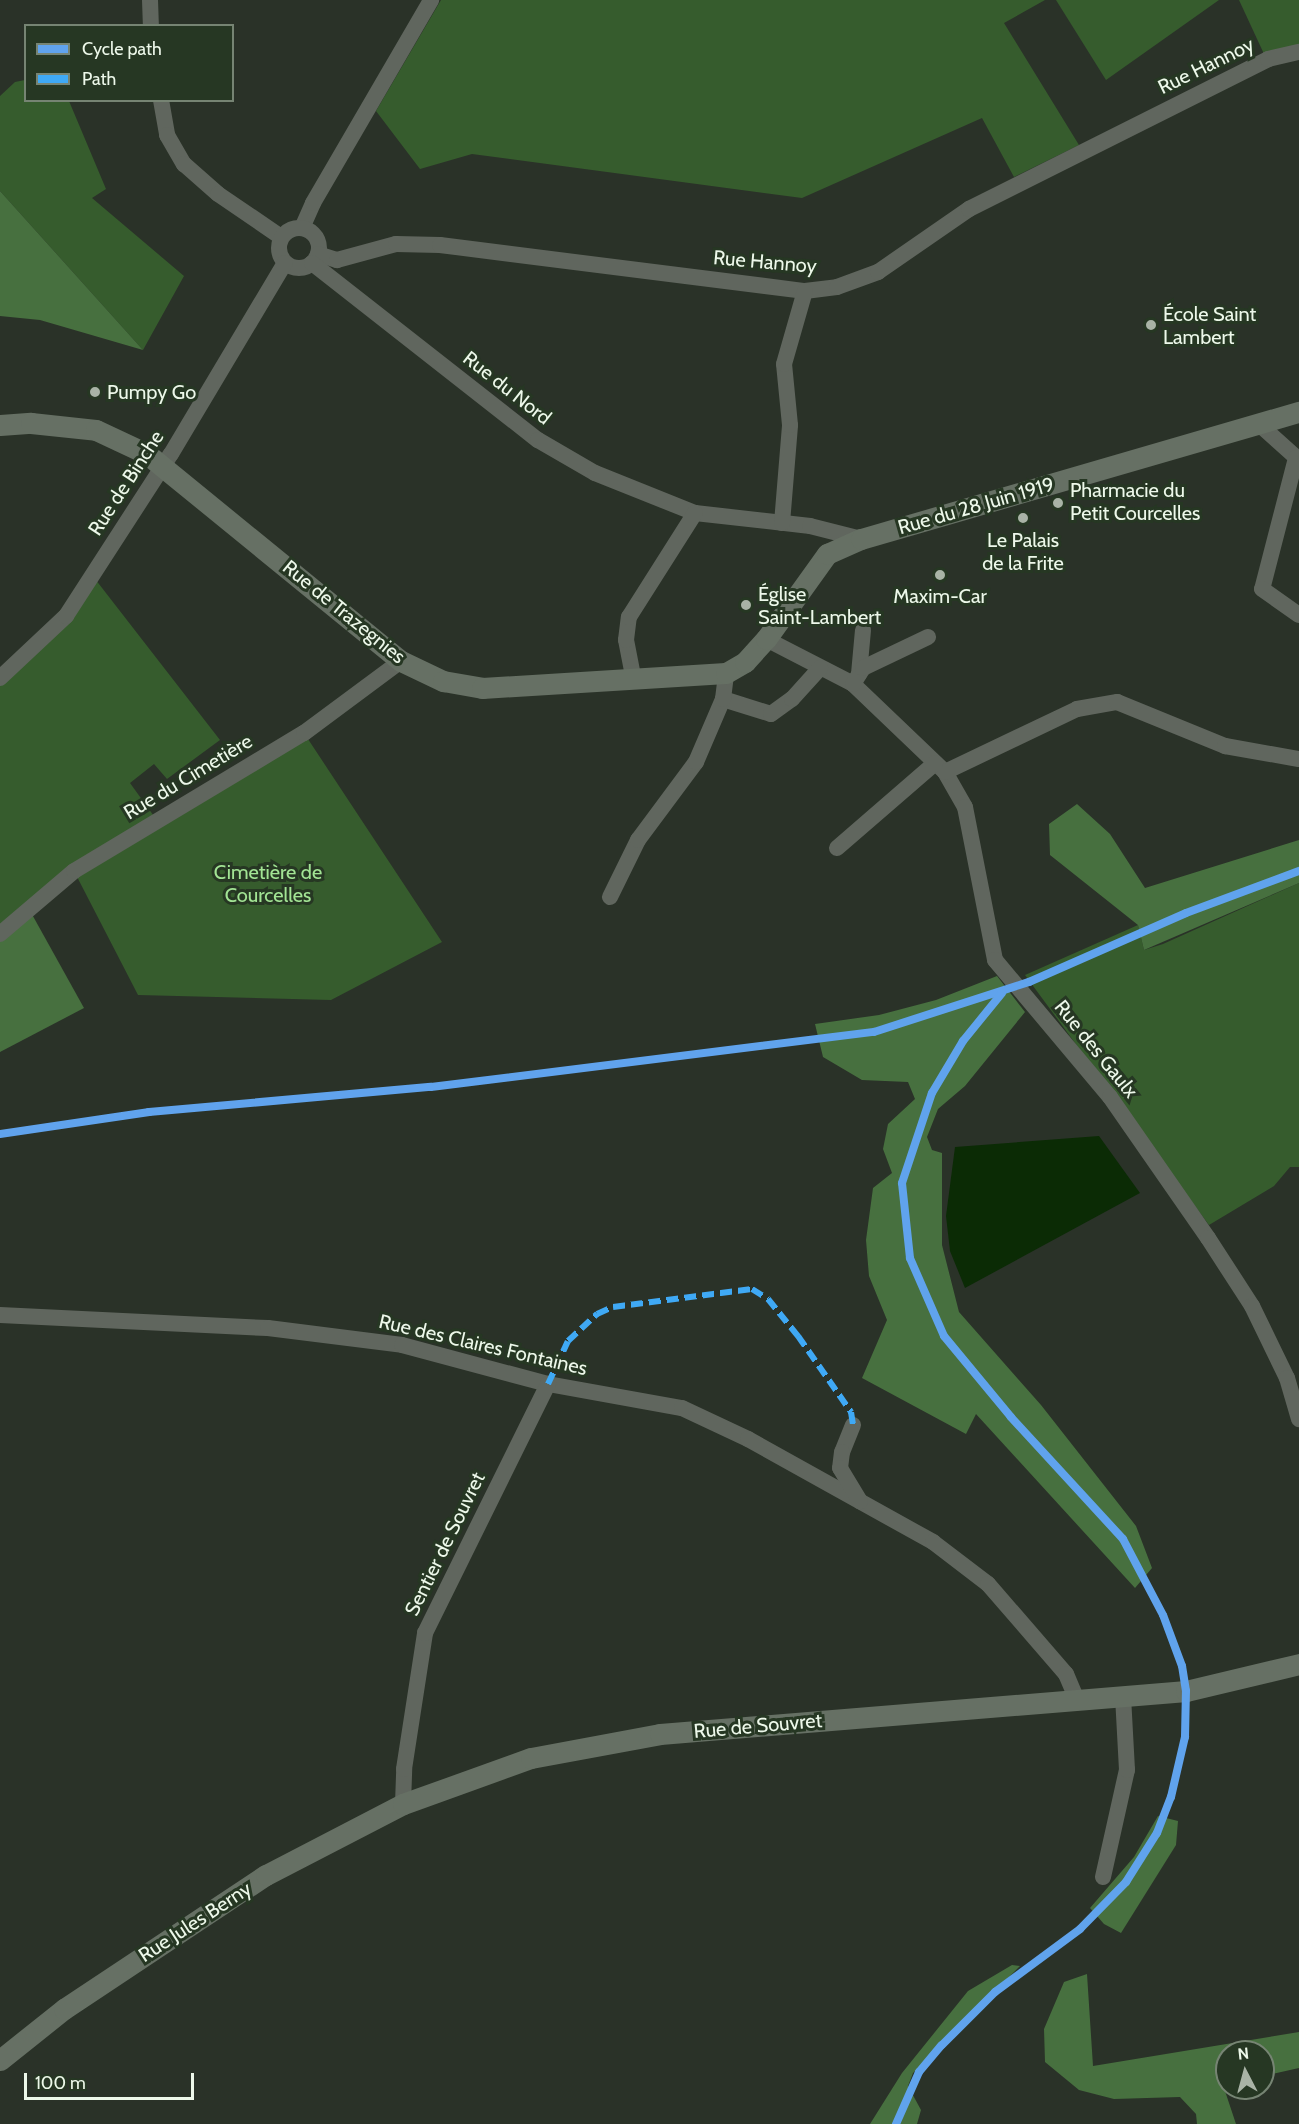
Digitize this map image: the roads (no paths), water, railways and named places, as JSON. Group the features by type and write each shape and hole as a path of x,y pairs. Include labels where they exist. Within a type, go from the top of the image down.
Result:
{"main road":[{"name":"Rue du 28 Juin 1919","path":"726,673 745,662 766,639 827,554 861,539 1299,412"},
{"name":"Rue de Trazegnies","path":"0,425 31,423 96,430 163,465 401,661 443,681 482,688 634,681 726,673"},
{"name":"Rue de Souvret","path":"403,1804 531,1758 660,1734 1186,1691 1299,1664"},
{"name":"Rue Jules Berny","path":"0,2060 64,2009 266,1875 403,1804"}],"street":[{"path":"150,0 151,24"},
{"path":"281,237 302,228 431,0"},
{"name":"Rue Hannoy","path":"315,259 337,260 396,244 441,245 805,291 837,287 878,272 969,209 1268,58 1299,52"},
{"path":"161,102 166,135 184,164 218,194 281,237"},
{"path":"281,237 279,250 285,263 301,268 315,259 319,243 312,232 302,228"},
{"name":"Rue du Nord","path":"315,259 564,457 695,513 810,526 861,539"},
{"name":"Rue de Binche","path":"0,678 66,616 163,465 285,263"},
{"path":"782,523 790,425 784,364 805,291"},
{"path":"1259,424 1298,459 1262,589 1299,615"},
{"path":"634,681 626,640 630,617 695,513"},
{"path":"856,679 863,630"},
{"path":"856,679 862,668 928,637"},
{"name":"Rue des Gaulx","path":"766,639 820,668 856,679 940,767 965,807 995,960 1110,1097 1208,1238 1252,1306 1287,1378 1299,1419"},
{"name":"Rue du Cimetière","path":"0,934 74,871 304,733 401,661"},
{"path":"723,699 771,714 792,699 820,668"},
{"path":"610,897 638,840 696,762 723,699 726,673"},
{"path":"837,848 940,767 1077,709 1117,702 1225,746 1299,759"},
{"name":"Rue des Claires Fontaines","path":"0,1315 268,1328 402,1344 548,1384 682,1408 748,1439 933,1542 988,1584 1066,1674 1077,1700"},
{"name":"Sentier de Souvret","path":"403,1804 404,1769 425,1633 548,1384"},
{"name":"Rue des Claires Fontaines","path":"853,1425 842,1452 840,1468 861,1502"},
{"path":"1102,1877 1127,1770 1123,1696"}],"place":[{"name":"École Saint Lambert","path":"1151,325"},
{"name":"Pumpy Go","path":"95,392"},
{"name":"Pharmacie du Petit Courcelles","path":"1058,503"},
{"name":"Le Palais de la Frite","path":"1023,518"},
{"name":"Maxim-Car","path":"940,575"},
{"name":"Église Saint-Lambert","path":"746,605"}],"park label":[{"name":"Cimetière de Courcelles","path":"268,884"}]}
